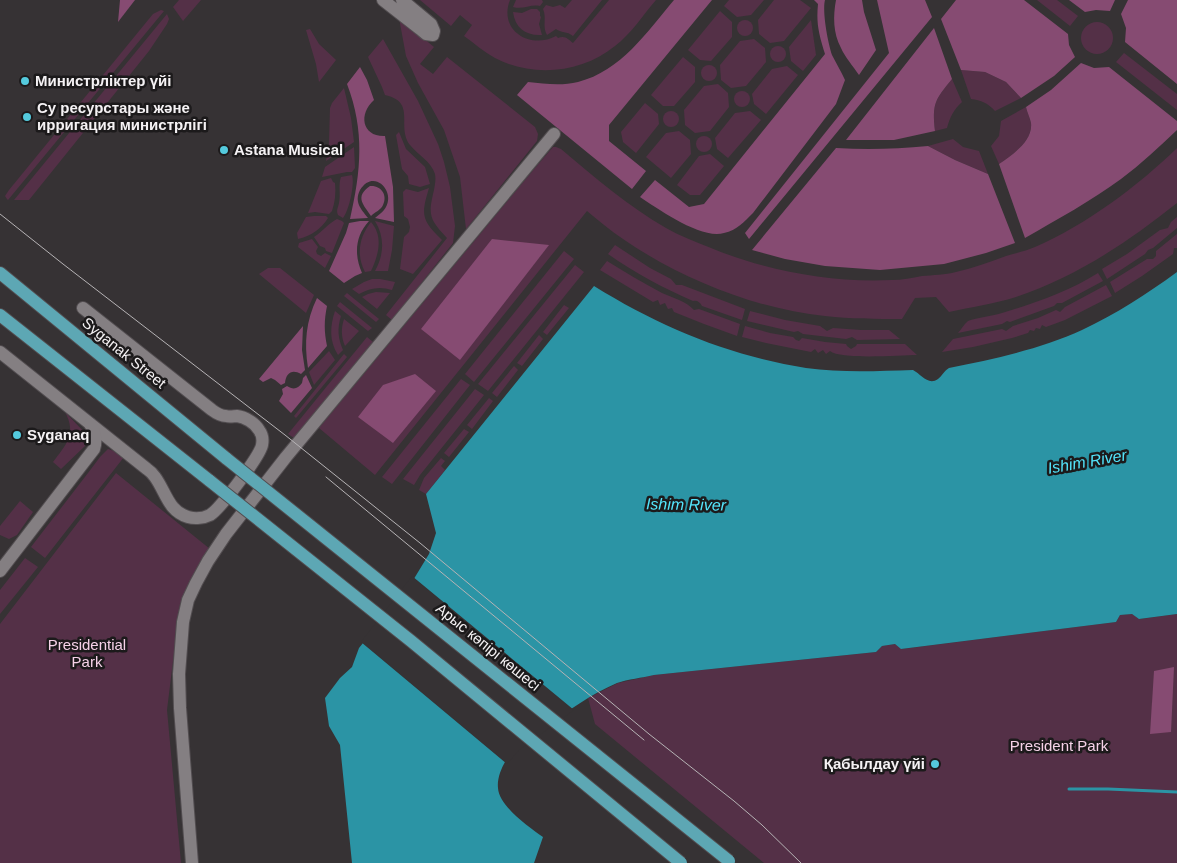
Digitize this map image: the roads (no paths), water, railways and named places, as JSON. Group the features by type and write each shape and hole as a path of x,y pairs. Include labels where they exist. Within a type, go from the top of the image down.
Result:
{"main road":[{"name":"Syganak Street","path":"0,273 227,459"},
{"path":"0,315 411,641 682,863"},
{"name":"Арыс көпірі көшесі","path":"227,459 730,862"}],"street":[{"path":"383,0 426,34 433,35 434,31 431,24 402,0"},
{"path":"192,863 179,674 183,622 188,600 196,583 226,534 286,456 554,134"},
{"path":"0,352 147,469 155,477 168,502 174,509 188,517 196,518 211,514 252,464 259,452 262,438 259,430 254,424 243,418 220,415 212,410 83,308"},
{"path":"0,571 94,449 96,436 87,420"}],"water":[{"name":"Ishim River","path":"1177,272 1177,614 1139,619 1132,614 1120,615 1116,622 901,649 895,644 882,646 876,652 654,675 621,682 607,687 571,709 519,747 505,762 498,781 498,788 503,802 516,816 543,837 534,863 352,863 340,745 329,726 325,698 340,678 352,667 359,648 412,582 429,554 436,533 426,494 594,286 670,327 723,348 750,356 819,370 913,370 925,379 934,381 949,368 1034,348 1082,330 1131,303"}],"waterway":[{"path":"1069,789 1177,792"}],"tram line":[{"path":"0,214 285,435 420,543 649,734 734,801 801,863"},
{"path":"326,477 644,740"}],"place":[{"name":"Министрліктер үйі","path":"25,81"},
{"name":"Су ресурстары және ирригация министрлігі","path":"27,117"},
{"name":"Astana Musical","path":"224,150"},
{"name":"Syganaq","path":"17,435"},
{"name":"Қабылдау үйі","path":"935,764"}],"park label":[{"name":"Presidential Park","path":"87,654"},
{"name":"President Park","path":"1059,746"}]}
